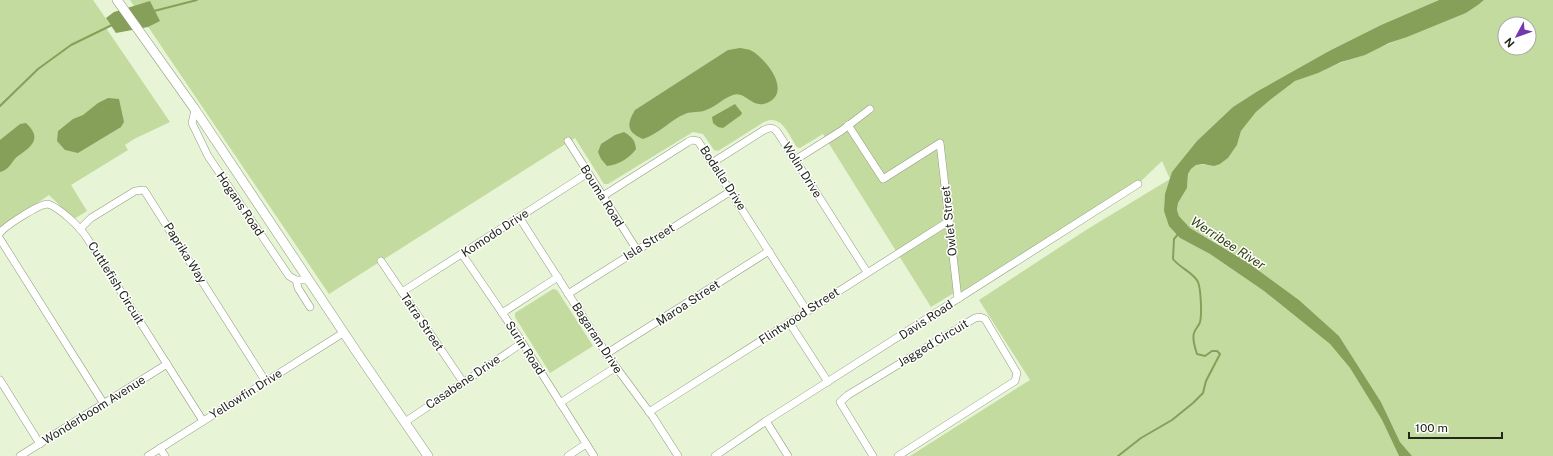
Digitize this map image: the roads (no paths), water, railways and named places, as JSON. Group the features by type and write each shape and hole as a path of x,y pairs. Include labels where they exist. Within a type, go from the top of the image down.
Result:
{"street":[{"name":"Hogans Road","path":"118,0 195,110 428,456"},
{"path":"795,160 870,109"},
{"name":"Hogans Road","path":"195,110 192,123 208,156 288,274 291,278 296,280 298,288 310,307"},
{"name":"Owlet Street","path":"848,125 883,179 940,143 958,299"},
{"name":"Wolin Drive","path":"712,163 764,130 771,128 778,133 867,272"},
{"name":"Bodalla Drive","path":"603,196 690,140 696,140 700,143 807,310"},
{"name":"Bouma Road","path":"568,142 637,250"},
{"name":"Komodo Drive","path":"402,292 588,173"},
{"name":"Davis Road","path":"715,456 766,421 1138,184"},
{"name":"Paprika Way","path":"80,229 91,218 135,191 144,190 266,382"},
{"name":"Isla Street","path":"568,294 731,191"},
{"name":"Cuttlefish Circuit","path":"0,233 5,227 39,206 48,204 54,207 80,229 203,422"},
{"name":"Bagaram Drive","path":"520,217 606,354 649,412 678,456"},
{"name":"Flintwood Street","path":"649,412 867,272 949,222"},
{"path":"0,239 104,404"},
{"name":"Maroa Street","path":"606,354 769,251"},
{"name":"Surin Road","path":"462,254 522,343 594,456"},
{"name":"Tatra Street","path":"382,261 463,382"},
{"path":"502,313 558,277"},
{"path":"296,280 309,280"},
{"name":"Jagged Circuit","path":"873,456 840,402 848,395 975,318 980,317 985,319 1017,372 1014,381 898,456"},
{"path":"789,322 828,382"},
{"name":"Yellowfin Drive","path":"148,456 344,333"},
{"name":"Casabene Drive","path":"405,422 522,343"},
{"name":"Wonderboom Avenue","path":"20,456 167,364"},
{"path":"560,402 616,367"},
{"path":"0,380 40,444"},
{"path":"766,421 788,456"},
{"path":"568,456 586,444"},
{"path":"160,448 165,456"}],"waterway":[{"path":"154,11 197,0"},
{"path":"0,106 38,69 71,45 112,25"},
{"path":"1118,456 1141,438 1172,420 1193,403 1203,393 1206,381 1220,354 1217,351 1212,351 1205,356 1197,354 1193,335 1201,318 1200,290 1196,279 1173,259 1174,239 1179,233"}],"water label":[{"name":"Werribee River","path":"1228,243"}]}
